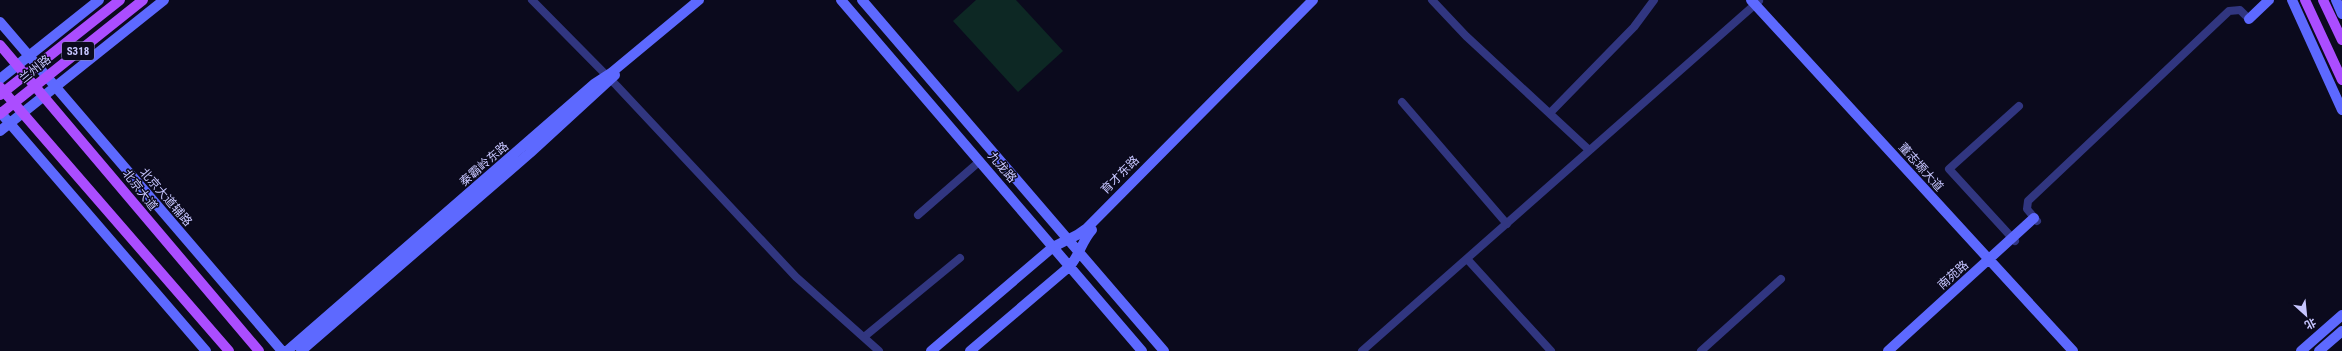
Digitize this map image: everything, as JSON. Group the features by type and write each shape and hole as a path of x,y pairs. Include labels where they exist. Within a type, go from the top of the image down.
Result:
{"main road":[{"name":"兰州路","path":"1,92 37,66 120,0"},
{"name":"兰州路","path":"0,113 144,0"},
{"path":"2305,0 2342,80"},
{"path":"2323,0 2342,40"},
{"name":"北京大道","path":"0,46 259,351"},
{"path":"1,92 14,103 229,351"}],"street":[{"path":"0,79 99,0"},
{"path":"0,131 164,0"},
{"path":"532,0 609,78 796,277 879,351"},
{"name":"秦霸岭东路","path":"301,351 699,0"},
{"name":"秦霸岭东路","path":"287,351 594,84 609,78 706,0"},
{"name":"九龙路","path":"841,0 1142,351"},
{"name":"九龙路","path":"862,0 1164,351"},
{"name":"育才东路","path":"931,351 1053,247 1077,235 1087,228 1313,0"},
{"name":"育才东路","path":"970,351 1070,266 1080,253 1083,241 1090,231 1320,0"},
{"path":"1432,0 1466,36 1588,150"},
{"path":"1550,113 1634,27 1654,0"},
{"path":"2247,18 2263,0"},
{"path":"2247,18 2269,0"},
{"path":"2292,0 2342,110"},
{"path":"2336,0 2342,14"},
{"path":"1362,351 1468,260 1588,150 1756,1"},
{"name":"董志塬大道","path":"1756,1 2073,351"},
{"path":"2036,219 2027,209 2028,201 2228,11 2240,10 2247,18"},
{"name":"北京大道辅路","path":"0,22 282,351"},
{"path":"1402,102 1508,224"},
{"path":"2013,240 1949,169 2018,106"},
{"path":"0,113 206,351"},
{"path":"918,215 980,161"},
{"name":"南苑路","path":"1894,351 2036,219"},
{"path":"864,337 960,258"},
{"path":"1468,260 1551,351"},
{"name":"董志塬大道","path":"1992,260 2079,351"},
{"name":"南苑路","path":"1888,351 1992,260"},
{"path":"1701,351 1781,279"},
{"path":"2301,351 2342,315"},
{"path":"2319,351 2342,331"}],"green space":[{"path":"976,0 1016,0 1063,51 1018,92 953,21"}]}
